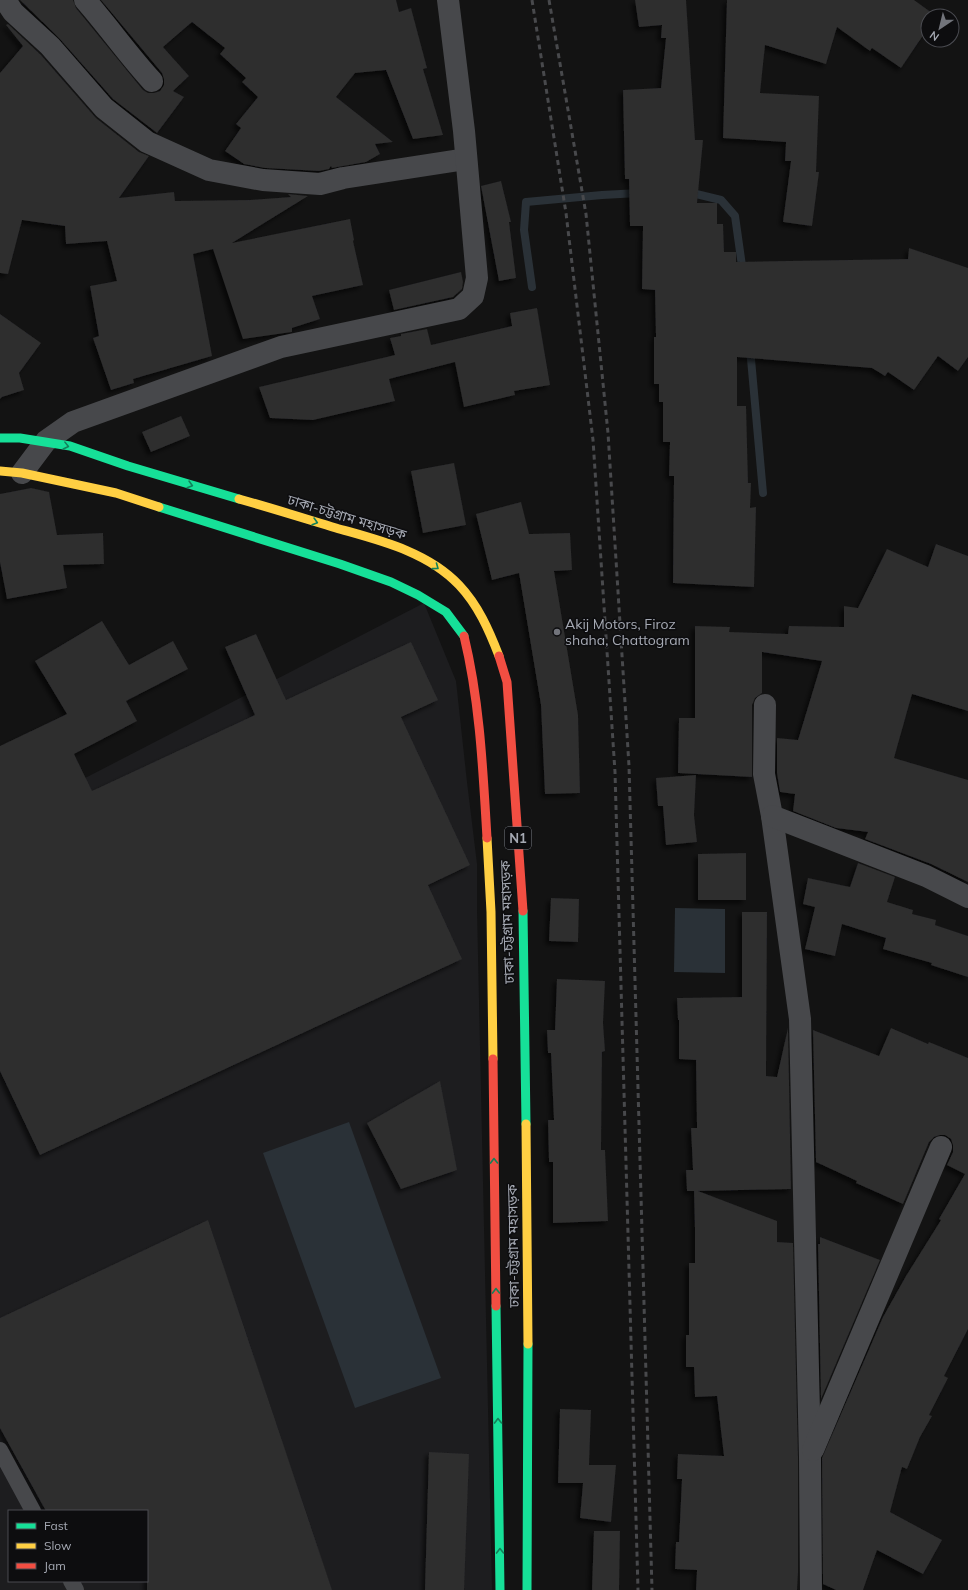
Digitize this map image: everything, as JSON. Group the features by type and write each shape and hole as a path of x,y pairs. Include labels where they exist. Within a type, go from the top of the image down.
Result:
{"highway":[{"name":"ঢাকা-চট্টগ্রাম মহাসড়ক","path":"0,438 20,438 70,446 128,466 401,547 432,564 458,584 477,609 499,654 507,682 523,913 529,1406 527,1590"},
{"name":"ঢাকা-চট্টগ্রাম মহাসড়ক","path":"0,471 22,473 116,493 340,564 391,582 418,595 446,612 464,635 471,664 482,762 491,912 500,1590"}],"street":[{"path":"4,0 13,12 50,46 104,108 147,142 209,170 263,180 320,184 343,178 466,159"},
{"path":"85,0 116,36 136,63 152,80"},
{"path":"22,473 46,441 73,422 281,347 459,309 473,296 477,278 464,131 448,0"},
{"path":"765,705 764,774 772,816 800,1019 810,1456 811,1590"},
{"path":"772,816 926,876 968,896"},
{"path":"810,1456 941,1147"}],"lane":[{"path":"0,1450 32,1510"}],"shaded area":[{"path":"424,603 456,681 477,864 492,1590 0,1590 0,822"},
{"path":"675,908 725,909 725,973 674,972"},
{"path":"349,1122 441,1378 355,1408 263,1153"}],"building":[{"path":"20,0 73,0 76,8 143,90 148,93 154,93 160,91 164,85 162,73 101,0 396,0 399,12 411,8 427,68 423,69 443,135 413,139 386,70 355,73 336,97 393,142 375,144 380,154 366,162 332,168 331,166 329,169 319,171 265,168 244,164 225,151 241,128 236,124 258,97 242,82 246,78 220,54 225,48 192,22 163,47 189,76 173,91 184,97 157,133 113,99 59,38"},
{"path":"635,0 686,0 695,140 703,140 697,203 717,203 717,224 723,224 724,252 736,252 736,262 908,259 909,248 968,268 968,357 958,371 938,356 914,390 888,372 885,376 872,368 737,357 737,406 746,406 748,483 751,483 750,508 756,507 754,587 673,583 674,476 669,476 670,442 663,442 663,402 659,402 659,384 654,384 654,337 656,337 655,290 642,289 643,226 630,226 629,179 625,179 623,90 661,88 666,38 661,38 662,25 639,27"},
{"path":"727,0 914,0 925,8 920,8 920,40 901,68 872,48 870,51 837,27 826,64 765,45 760,93 819,96 816,172 819,172 812,226 783,222 791,161 785,161 786,142 723,138"},
{"path":"8,24 41,55 96,118 139,152 149,156 119,198 174,192 175,201 250,200 291,197 288,194 308,196 232,243 350,219 353,241 363,285 312,296 320,319 292,328 292,332 243,339 213,249 193,254 212,356 133,379 134,383 111,390 93,338 99,336 90,286 117,281 107,241 66,244 65,226 22,220 8,274 0,273 0,73 23,46 6,25"},
{"path":"501,181 511,222 509,222 516,278 499,281 481,186"},
{"path":"461,272 463,282 462,289 453,297 394,310 389,290"},
{"path":"537,308 550,385 514,391 515,395 464,407 455,362 389,379 395,401 313,420 270,418 259,387 395,355 390,338 401,336 401,334 427,329 431,345 512,326 510,313"},
{"path":"0,314 41,343 19,373 24,390 0,399"},
{"path":"181,416 190,436 151,452 142,432"},
{"path":"454,463 466,525 423,533 411,471"},
{"path":"31,488 49,492 57,535 103,533 104,564 63,565 67,588 7,599 0,562 0,494"},
{"path":"521,502 529,534 570,533 572,570 554,571 578,715 580,793 545,794 541,705 519,573 492,580 476,514"},
{"path":"936,544 968,556 968,711 912,694 894,758 968,780 968,882 931,864 865,839 868,832 836,828 793,811 795,794 780,792 777,773 777,738 798,740 822,661 762,652 762,693 755,698 752,705 752,777 678,773 679,718 695,718 695,626 730,627 729,632 788,634 789,626 844,627 844,606 858,608 887,549 928,567"},
{"path":"102,621 129,665 173,641 188,669 126,701 137,721 74,754 92,791 255,715 225,647 256,634 286,700 411,642 438,700 401,717 470,865 428,885 462,959 40,1155 0,1071 0,746 67,714 35,661"},
{"path":"696,775 694,815 697,842 666,845 663,806 658,806 656,778"},
{"path":"746,853 746,900 698,900 698,854"},
{"path":"858,863 895,877 887,902 913,910 912,914 936,920 935,925 968,936 968,977 931,965 932,963 883,949 886,938 842,924 835,956 805,949 815,907 803,904 808,878 850,887"},
{"path":"551,898 579,899 578,942 549,941"},
{"path":"742,912 767,912 766,1076 777,1077 788,1028 791,1189 698,1191 777,1221 777,1242 793,1243 798,1457 797,1590 696,1590 697,1570 675,1569 676,1542 679,1542 682,1479 677,1479 678,1454 724,1456 717,1396 695,1397 694,1367 686,1367 686,1335 689,1335 689,1263 695,1263 695,1230 694,1191 687,1191 686,1170 693,1170 691,1128 697,1128 696,1060 679,1059 679,1020 677,998 742,997"},
{"path":"557,979 605,981 603,1023 605,1051 602,1052 601,1150 605,1150 608,1221 553,1223 553,1162 549,1162 548,1120 554,1120 551,1053 548,1053 547,1030 555,1030"},
{"path":"891,1028 928,1044 929,1042 968,1058 968,1329 944,1376 948,1378 929,1415 932,1416 920,1437 907,1469 902,1467 890,1512 942,1540 923,1574 877,1550 863,1590 836,1590 823,1584 822,1458 883,1317 906,1276 941,1220 939,1219 965,1174 947,1165 953,1152 953,1145 951,1139 945,1135 934,1137 929,1142 903,1204 856,1183 857,1181 816,1162 813,1030 879,1056"},
{"path":"440,1081 457,1170 401,1189 367,1123"},
{"path":"208,1220 332,1590 147,1590 148,1510 45,1510 0,1428 0,1318"},
{"path":"820,1237 880,1260 821,1399 818,1244 820,1244"},
{"path":"560,1409 591,1410 589,1465 616,1465 611,1522 580,1518 583,1483 558,1483"},
{"path":"429,1452 469,1454 464,1590 425,1590"},
{"path":"594,1531 620,1531 619,1590 592,1590"}],"waterway":[{"path":"688,192 721,200 735,216 743,273"},
{"path":"532,287 524,230 526,202 639,193"},
{"path":"750,348 763,493"}],"railway":[{"path":"532,0 566,213 593,440 615,772 638,1590"},
{"path":"549,0 586,214 608,433 629,766 652,1590"}],"traffic: fast":[{"path":"0,438 20,438 70,446 128,466 239,499"},
{"path":"159,507 340,564 391,582 418,595 446,612 464,636"},
{"path":"523,911 526,1124"},
{"path":"496,1306 500,1590"},
{"path":"527,1590 528,1344"}],"traffic: slow":[{"path":"0,471 22,473 116,493 159,507"},
{"path":"239,499 385,542 432,563 459,585 472,601 487,627 499,656"},
{"path":"487,838 491,912 493,1059"},
{"path":"526,1124 528,1344"}],"traffic: jam":[{"path":"464,636 474,686 477,711 487,838"},
{"path":"499,656 507,682 523,911"},
{"path":"493,1059 496,1306"}],"place":[{"name":"Akij Motors, Firoz shaha, Chattogram","path":"557,632"}]}
